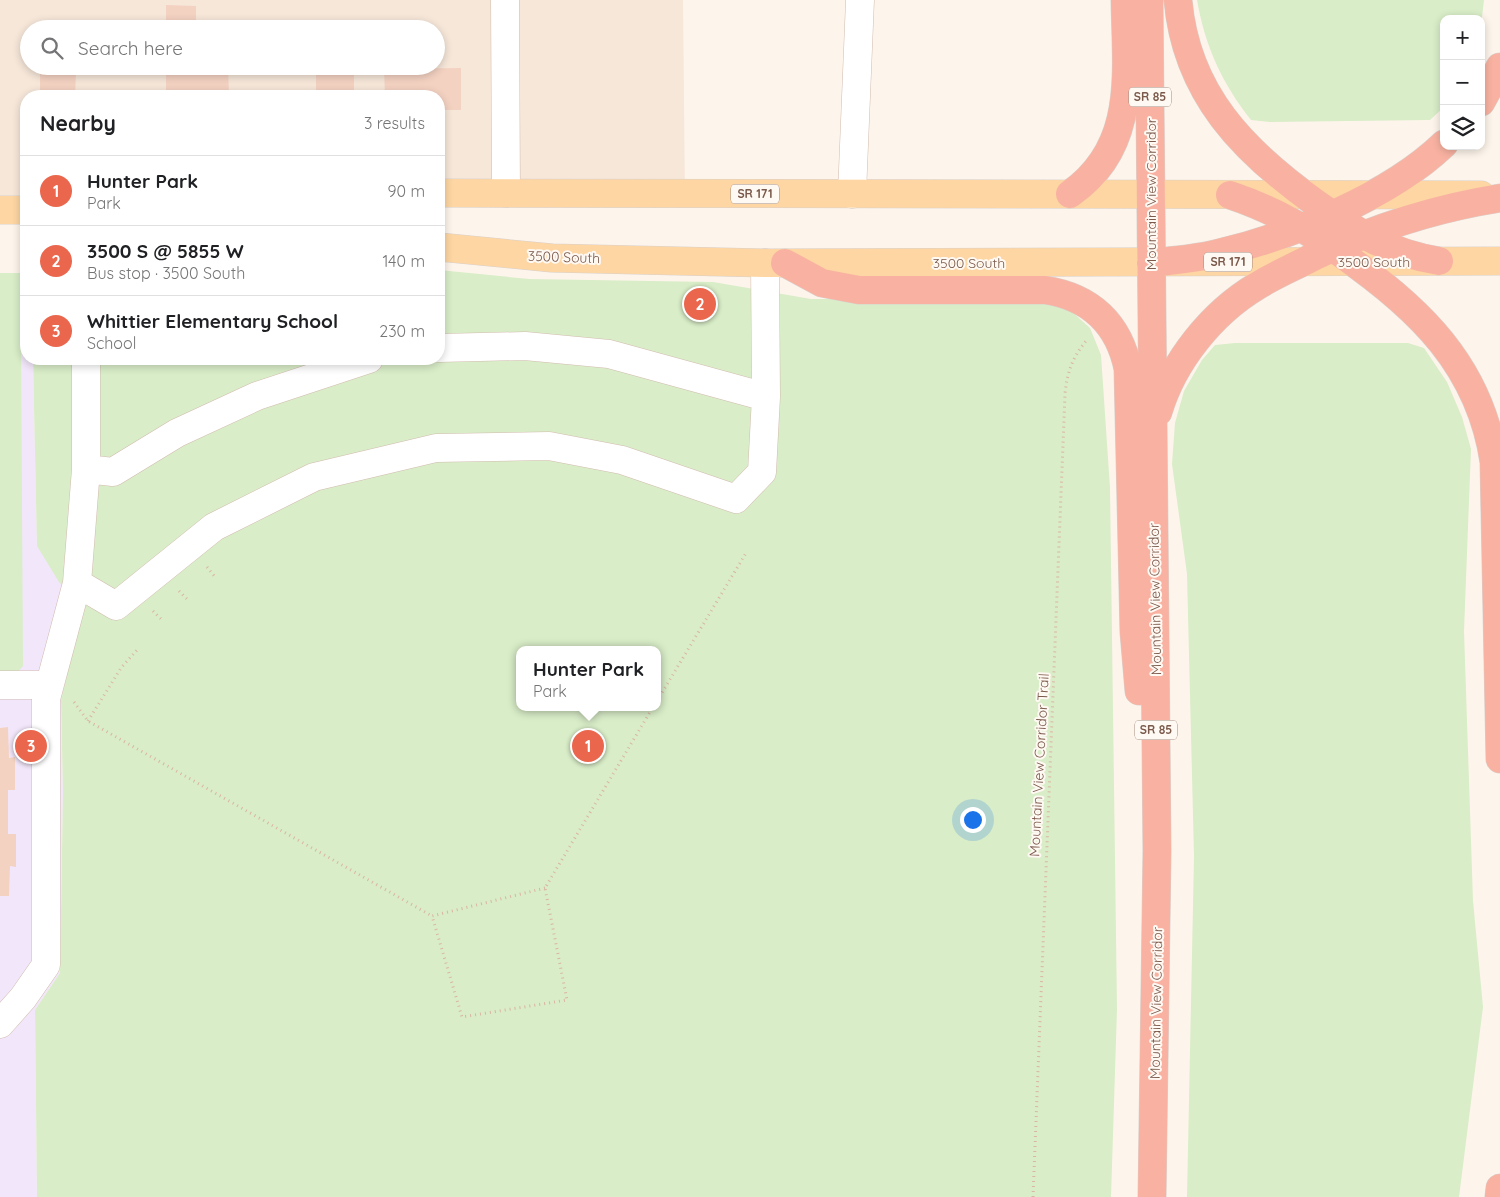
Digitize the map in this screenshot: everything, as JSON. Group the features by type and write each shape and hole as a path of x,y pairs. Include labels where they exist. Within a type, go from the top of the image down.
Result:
{"highway":[{"path":"1070,194 1086,183 1100,167 1111,149 1122,120 1126,89 1125,0"},
{"name":"Mountain View Corridor","path":"1149,0 1157,851 1152,1197"},
{"path":"1178,0 1190,55 1211,100 1238,138 1253,154 1306,196 1363,236 1397,252 1439,261"},
{"path":"1485,95 1500,68"},
{"path":"1151,263 1218,254 1257,242 1331,214 1371,196 1413,170 1440,147"},
{"path":"1230,195 1270,209 1301,226 1343,255 1403,301 1441,339 1468,380 1485,419 1492,448 1495,484 1500,759"},
{"path":"1153,427 1172,376 1201,335 1217,318 1256,287 1304,262 1343,255 1363,236 1421,214 1500,197"},
{"path":"775,263 822,283 859,290 1045,290 1061,293 1091,306 1112,328 1125,354 1130,383 1134,632 1147,772 1157,851"},
{"path":"1499,1197 1500,1188"}],"main road":[{"name":"SR 171","path":"445,193 1151,194 1500,197"},
{"path":"0,210 20,210"},
{"name":"3500 South","path":"445,248 552,258 775,263 1304,262"},
{"name":"3500 South","path":"1343,255 1439,261 1500,261"}],"lane":[{"path":"505,0 506,194"},
{"path":"852,194 860,0"},
{"path":"77,584 116,606 214,527 314,477 436,448 549,446 622,460 736,499 762,472 775,263"},
{"path":"445,348 524,346 609,354 766,397"},
{"path":"0,1024 23,998 46,965 46,699 77,584 86,469 86,365"},
{"path":"86,469 113,472 177,433 257,396 351,365"},
{"path":"0,686 49,685"}],"path":[{"name":"Mountain View Corridor Trail","path":"1033,1197 1066,378 1071,363 1087,339"},
{"path":"661,695 746,553"},
{"path":"88,721 121,668 136,650"},
{"path":"72,700 88,721 432,916 546,888"},
{"path":"432,916 462,1017 567,1000 546,888 651,711"}],"shaded area":[{"path":"0,0 683,0 685,198 445,200 445,90 20,90 20,203 0,203"},
{"path":"0,273 20,273 20,365 33,365 37,546 83,607 61,701 63,792 60,973 35,1010 37,1197 0,1197"}],"green space":[{"path":"1197,0 1484,0 1482,15 1440,15 1440,111 1430,120 1270,122 1251,120 1223,78 1210,48 1200,17"},
{"path":"445,271 529,279 713,282 811,299 1030,299 1070,310 1090,328 1101,355 1110,488 1117,1009 1111,1197 37,1197 35,1010 60,973 63,792 61,700 83,607 59,582 37,546 33,365 445,365"},
{"path":"0,273 20,273 23,666 16,674 0,675"},
{"path":"1235,343 1408,343 1424,348 1447,382 1462,417 1471,449 1464,631 1473,901 1483,1007 1459,1197 1187,1197 1194,856 1187,574 1172,464 1175,423 1184,391 1202,360 1215,345"}],"building":[{"path":"166,5 196,6 196,20 166,20"},
{"path":"445,68 461,68 461,110 445,110 445,90 385,90 384,75 445,75"},
{"path":"40,75 76,75 75,90 40,90"},
{"path":"166,75 228,75 229,90 166,90"},
{"path":"316,75 354,75 354,90 316,90"},
{"path":"8,727 9,758 15,757 15,790 8,790 8,834 16,834 16,867 10,866 9,896 0,896 0,728"}],"place":[{"name":"3500 S @ 5855 W","path":"700,304"},
{"name":"Whittier Elementary School","path":"31,746"},
{"name":"Hunter Park","path":"588,746"}]}
